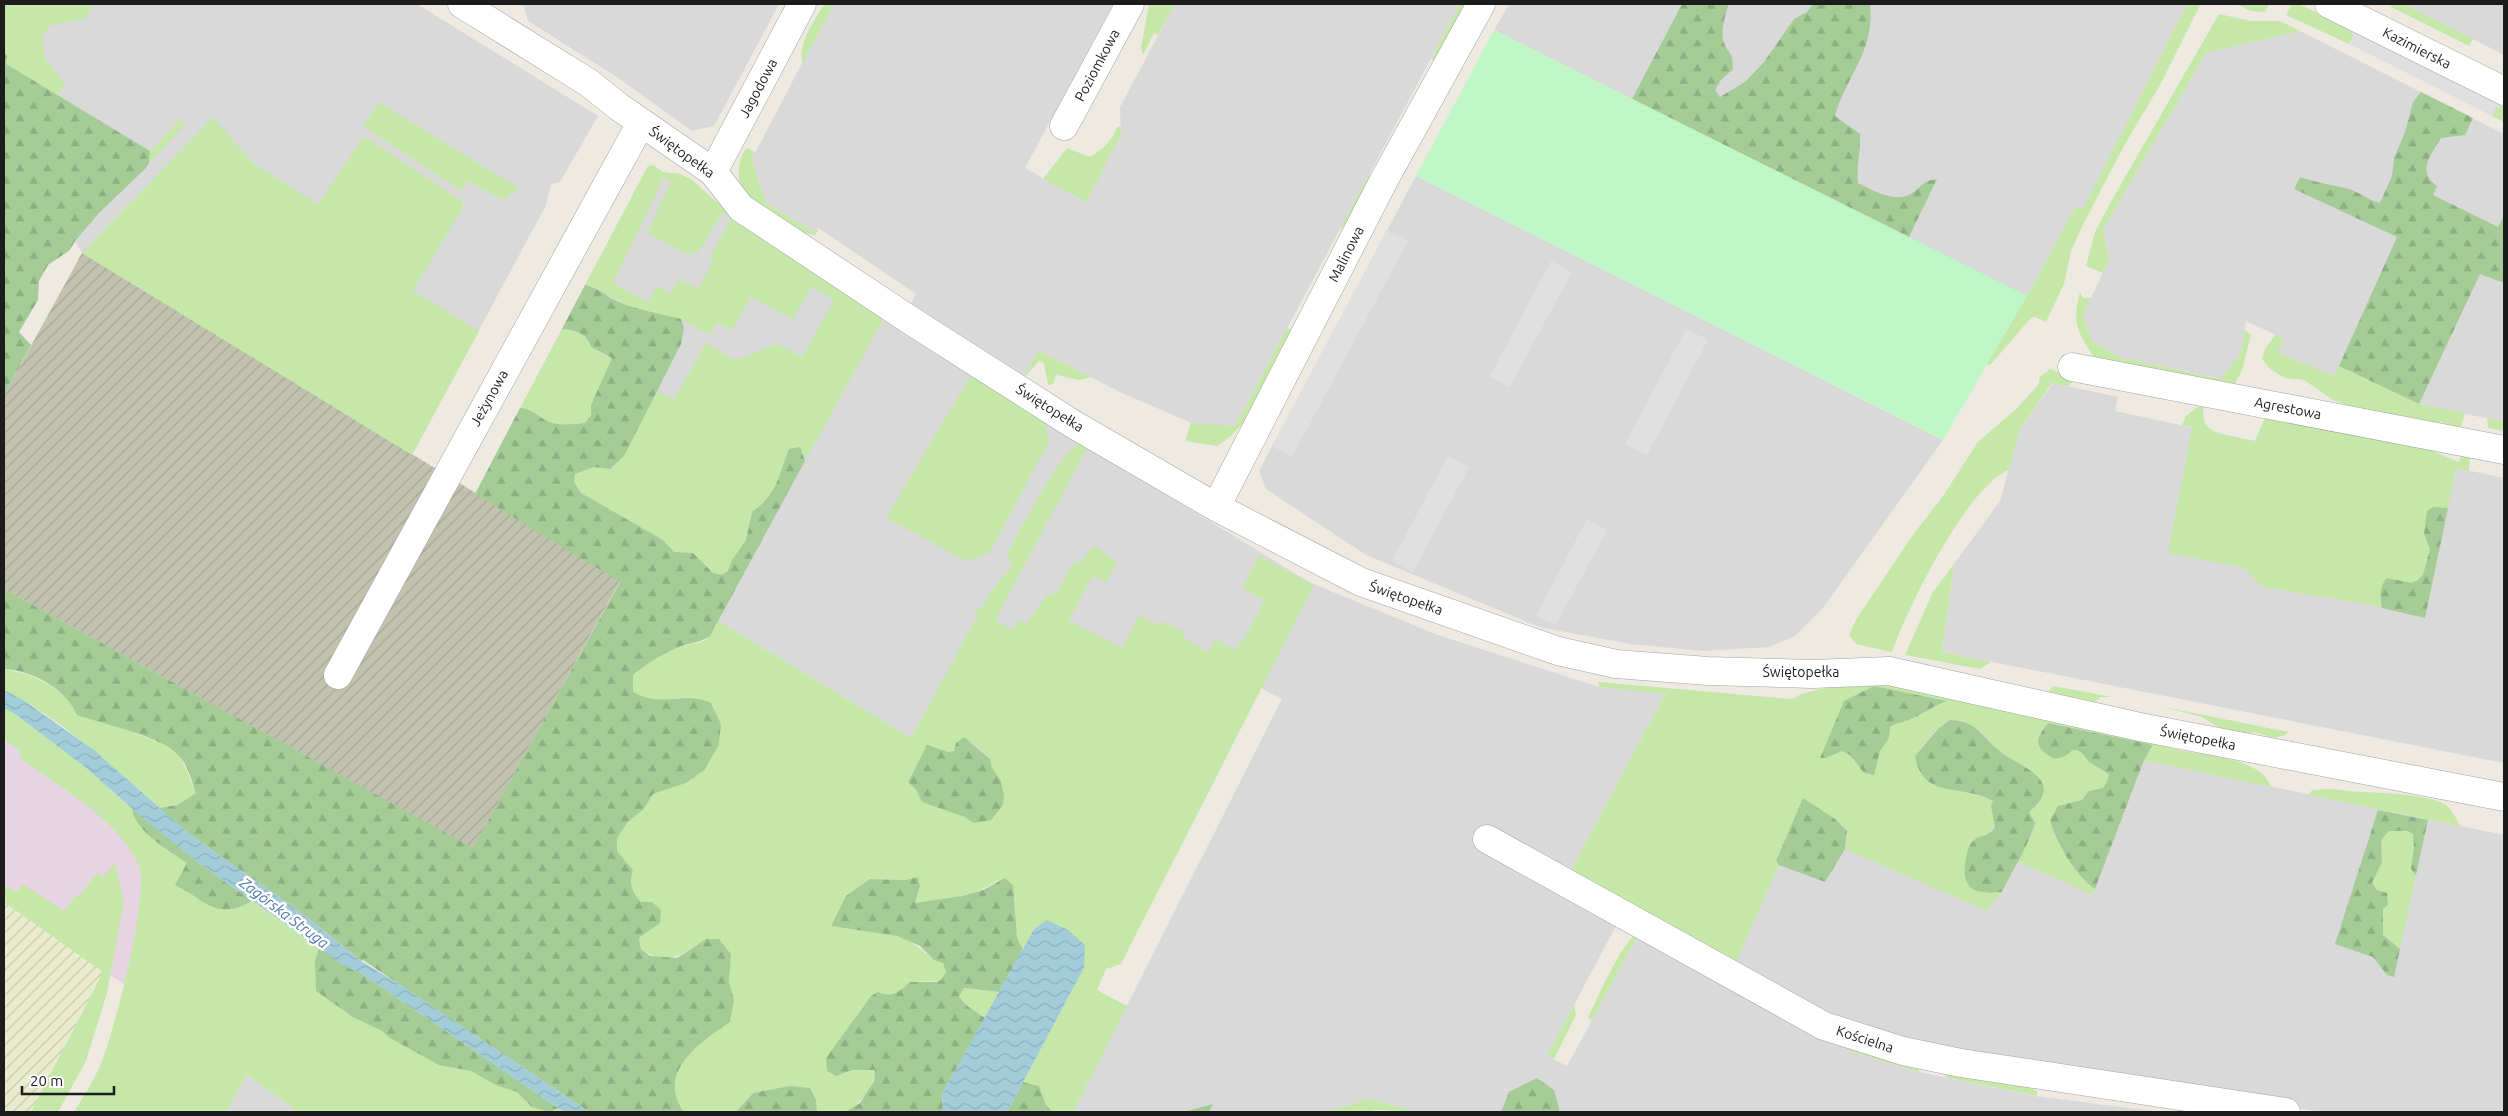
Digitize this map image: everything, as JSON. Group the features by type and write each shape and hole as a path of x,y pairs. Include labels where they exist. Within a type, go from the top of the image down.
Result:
{"street":[{"name":"Świętopełka","path":"462,4 589,83 642,123 714,172 741,208 912,322 1073,424 1216,507 1361,582 1558,651 1616,664 1736,672 1813,674 1890,671 2140,727 2504,797"},
{"name":"Jagodowa","path":"714,172 802,4"},
{"name":"Poziomkowa","path":"1064,126 1130,4"},
{"name":"Malinowa","path":"1216,507 1384,180 1481,4"},
{"name":"Kazimierska","path":"2329,4 2504,91"},
{"name":"Jeżynowa","path":"338,675 642,123"},
{"name":"Agrestowa","path":"2072,367 2504,450"},
{"name":"Kościelna","path":"1487,839 1824,1026 1903,1051 1961,1063 2286,1112"}],"shaded area":[{"path":"4,4 417,4 598,116 560,182 551,184 546,205 412,455 82,253 70,233 4,194"},
{"path":"521,4 779,4 714,126 692,131 617,77 528,21 524,6"},
{"path":"833,4 1113,4 1025,168 1085,202 1121,135 1120,107 1175,4 1460,4 1235,426 1194,424 1122,393 1038,350 1023,379 911,303 916,294 817,227 814,232 766,203 752,159"},
{"path":"1509,4 2187,4 2083,210 2076,206 2027,296 1494,30"},
{"path":"2403,4 2504,4 2504,55 2473,39"},
{"path":"2350,29 2503,105 2496,107 2492,116 2349,44 2353,35"},
{"path":"2300,31 2504,134 2504,422 2419,404 2340,366 2334,377 2278,352 2284,339 2246,321 2241,353 2221,379 2119,357 2091,341 2083,315 2109,260 2103,230 2206,53"},
{"path":"648,166 1088,447 1311,583 1438,635 1599,687 1665,694 1570,872 1617,924 1547,1056 1567,1066 1638,936 1852,1052 1919,1072 2034,1096 2161,1112 1417,1112 1370,1099 1325,1112 1209,1112 1213,1104 1183,1112 1073,1112 1282,699 1136,622 1122,648 969,800 915,767 911,738 719,621 710,636 475,494"},
{"path":"1416,176 1943,440 1823,608 1795,636 1769,647 1704,651 1630,644 1539,627 1366,555 1266,489 1259,471"},
{"path":"1387,230 1408,241 1292,457 1272,446"},
{"path":"82,253 620,581 473,849 4,589 4,395"},
{"path":"1551,261 1572,272 1510,387 1490,376"},
{"path":"1686,329 1708,340 1647,455 1625,444"},
{"path":"2053,383 2118,397 2115,411 2255,441 2271,428 2504,478 2504,763 1942,652 1954,564 2000,501 2020,429"},
{"path":"1448,456 1469,467 1413,572 1392,561"},
{"path":"1587,519 1607,530 1556,625 1536,616"},
{"path":"1874,686 2153,745 2144,760 2504,835 2504,1112 2322,1112 2059,1068 1889,1036 1837,1017 1735,962 1779,865 1776,861"},
{"path":"4,739 187,862 129,988 4,902"},
{"path":"4,902 103,972 31,1112 4,1112"},
{"path":"247,1075 299,1112 226,1112"}],"green space":[{"path":"4,4 94,4 85,19 52,25 42,35 45,58 65,84 57,95 6,64 7,56 4,52"},
{"path":"825,4 834,4 803,62 802,48 805,40 812,24"},
{"path":"1149,4 1175,4 1158,35 1154,33 1143,55 1141,48"},
{"path":"1460,4 1470,4 1436,61 1431,59"},
{"path":"1682,4 1729,4 1723,29 1723,39 1732,57 1733,69 1721,80 1715,90 1720,97 1745,82 1764,62 1794,19 1807,12 1813,4 1870,4 1868,36 1864,49 1835,116 1860,134 1858,183 1878,193 1900,197 1907,196 1926,182 1937,179 1909,237 1632,99"},
{"path":"2187,4 2200,5 2161,83 2120,153 2082,227 2071,251 2064,284 2046,322 2035,317 2031,318 1991,364 1987,365 1664,115 2027,296 2076,206 2083,209"},
{"path":"2236,4 2269,4 2265,12 2251,11"},
{"path":"2292,4 2299,4 2350,29 2354,35 2349,44 2286,15"},
{"path":"2392,4 2403,4 2473,39 2469,46 2391,7"},
{"path":"2219,14 2251,21 2280,21 2300,31 2206,53 2103,230 2109,260 2103,273 2086,266 2095,232"},
{"path":"1494,30 2027,296 1943,440 1416,176"},
{"path":"4,52 7,56 6,64 150,151 149,163 146,168 99,213 75,241 70,250 48,265 39,281 38,300 19,332 31,345 4,395"},
{"path":"2421,92 2473,118 2465,135 2441,138 2427,163 2427,175 2437,186 2433,195 2498,227 2504,215 2504,283 2480,274 2419,404 2339,366 2397,237 2294,189 2300,177 2352,190 2380,203 2392,176 2394,158 2405,132 2413,102"},
{"path":"379,102 518,188 503,200 468,181 461,191 363,126"},
{"path":"2504,106 2504,122 2492,116 2496,107"},
{"path":"213,117 254,164 318,204 364,136 462,201 463,207 413,291 479,331 412,455 82,253"},
{"path":"181,119 185,125 149,163 150,151"},
{"path":"1121,126 1121,135 1086,202 1043,179 1067,148 1090,157 1106,144 1113,136 1117,127"},
{"path":"747,148 755,152 752,159 766,203 814,232 817,227 818,231 815,235 797,230 777,219 744,191 739,181 739,169 741,157"},
{"path":"653,165 663,172 680,174 691,179 727,211 885,316 805,461 804,452 786,456 782,473 775,487 752,512 746,540 732,560 728,571 722,575 713,573 693,553 674,552 663,540 581,493 574,482 575,474 594,467 610,469 624,456 657,391 674,400 706,343 735,360 778,344 802,357 834,300 812,287 793,319 751,297 731,331 717,322 710,335 681,319 632,307 595,287 585,285 648,166","holes":["664,177 671,181 647,233 691,256 693,251 698,253 722,213 731,219 709,259 713,261 698,289 679,279 672,293 657,286 648,302 613,283"]},
{"path":"1369,175 1372,177 1348,224 1340,228"},
{"path":"585,285 623,304 681,319 684,328 681,344 624,456 610,469 594,467 575,474 574,482 581,493 663,540 674,552 693,553 713,573 722,575 728,571 732,560 746,540 752,512 767,498 776,484 789,449 800,447 805,461 710,636 664,654 633,675 633,692 654,699 691,698 711,703 721,724 719,745 704,770 686,783 653,794 644,809 628,822 617,838 617,851 633,870 631,883 635,894 641,902 652,902 661,910 660,923 639,938 641,949 650,956 677,958 706,939 719,939 731,954 729,982 734,1000 730,1022 695,1049 678,1071 675,1084 676,1097 684,1112 589,1112 363,960 361,961 299,911 189,834 159,808 177,805 196,793 185,765 180,757 171,750 146,737 77,715 65,697 47,683 26,673 4,669 4,589 473,848 620,582 475,494 520,408 531,411 550,422 560,424 585,423 591,415 591,405 612,358 591,347 587,338 580,333 562,329"},
{"path":"2080,292 2083,298 2091,298 2083,315 2092,341 2119,357 2220,379 2241,353 2244,330 2251,334 2242,371 2234,385 2094,358 2080,333 2076,320"},
{"path":"1287,328 1294,331 1271,378 1253,410 1242,424 1217,446 1185,441 1191,423 1235,426"},
{"path":"562,329 582,334 599,352 612,358 591,405 591,415 585,423 555,424 531,411 520,408"},
{"path":"2275,335 2284,339 2278,352 2334,376 2339,366 2419,404 2465,413 2461,427 2452,427 2441,422 2429,424 2400,419 2380,412 2346,405 2333,400 2304,380 2285,378 2270,369 2262,359 2265,349"},
{"path":"1038,350 1091,377 1079,380 1056,375 1053,384 1048,385 1044,363 1039,361 1023,379"},
{"path":"2050,369 2070,376 2072,382 2069,386 2052,383 2020,429 2009,470 1993,481 1975,499 1957,523 1925,580 1892,652 1856,644 1849,635 1857,618 1912,536 1943,496 1978,442 2016,409 2039,384 2039,378"},
{"path":"972,373 1044,420 1049,442 989,554 967,561 886,518"},
{"path":"2197,407 2204,407 2203,417 2206,424 2212,430 2237,438 2255,441 2265,418 2430,450 2459,462 2462,454 2470,457 2469,471 2456,469 2425,618 2371,605 2262,587 2244,568 2168,553 2192,427 2182,425 2186,416"},
{"path":"2487,418 2504,422 2504,431 2488,428"},
{"path":"1083,441 1088,447 995,620 1013,630 1018,620 1026,624 1046,596 1057,592 1075,561 1080,563 1094,545 1114,560 1116,564 1106,582 1092,576 1069,621 1122,648 1139,615 1159,626 1162,621 1185,632 1183,638 1209,652 1216,639 1235,650 1242,639 1244,640 1264,600 1242,588 1259,556 1314,585 1121,964 1106,969 1097,990 1127,1006 1073,1112 1053,1112 1046,1105 1039,1086 1023,1082 1084,968 1034,929 1023,949 1017,938 1015,922 998,880 979,891 947,899 914,903 920,886 918,877 905,880 870,879 847,896 831,925 897,936 943,963 946,972 941,981 911,982 898,993 863,1006 854,1019 843,1074 853,1070 875,1070 872,1083 866,1095 845,1112 817,1112 816,1100 789,1086 753,1093 736,1112 684,1112 676,1097 675,1084 678,1071 695,1049 730,1022 734,1000 729,982 731,954 719,939 708,940 682,954 665,959 641,949 639,938 647,933 652,902 641,902 635,894 631,883 633,870 617,851 617,838 628,822 644,809 653,794 686,783 719,745 721,724 711,703 677,698 661,701 645,699 632,692 633,675 665,653 689,644 702,642 710,635 719,621 911,738 978,615 974,612 983,606 995,585 1012,567 1007,554 1031,510 1063,459 1074,447","holes":["972,742 990,758 939,807 922,802 916,790 908,782 927,745 948,752"]},
{"path":"2433,507 2448,508 2425,618 2382,608 2381,592 2387,578 2411,583 2423,575 2430,549 2424,534 2427,511"},
{"path":"1954,564 1942,652 1991,662 1980,669 1905,655 1933,592"},
{"path":"4,669 27,674 50,685 93,720 110,723 162,744 181,757 196,793 177,805 159,808 104,759 66,729 4,690"},
{"path":"1867,678 2157,740 2174,749 2229,759 2255,769 2265,777 2271,787 2144,760 2153,746 2048,723 2040,733 2037,745 2063,757 2073,750 2080,751 2093,765 2109,774 2107,783 2103,788 2089,791 2082,800 2058,806 2054,836 2077,872 2095,889 2093,895 2016,861 2032,835 2035,823 2028,812 2042,784 2033,772 2003,754 1982,732 1962,721 1950,720 1936,731 1915,756 1954,791 1974,794 1993,801 1995,826 1985,837 1974,840 1992,893 2002,892 1987,911 1845,849 1848,841 1835,819 1817,809 1807,800 1776,861 1779,865 1736,962 1570,872 1665,694 1599,687 1598,682 1792,699 1804,693","holes":["1874,686 1945,702 1915,718 1897,722 1890,727 1889,738 1880,751 1874,775 1858,767 1850,755 1842,751 1826,758"]},
{"path":"1874,686 1947,701 1890,727 1889,738 1880,751 1874,775 1864,773 1850,755 1842,751 1826,758 1820,758 1844,701"},
{"path":"2053,686 2113,697 2100,697 2089,704 2076,704 2049,696 2049,691"},
{"path":"2159,706 2288,732 2285,735 2274,738 2254,732 2246,734 2221,729 2202,717"},
{"path":"4,708 15,714 85,767 132,808 139,824 162,846 186,862 190,857 343,965 361,973 564,1112 299,1112 247,1075 226,1112 74,1112 91,1084 106,1050 136,931 141,878 138,863 128,846 115,831 86,805 21,759 18,749 4,739"},
{"path":"1950,720 1966,723 1977,729 1997,749 2036,774 2042,782 2044,790 2040,800 2029,812 2035,823 2032,832 2002,892 1977,891 1968,884 1965,878 1966,859 1970,845 1976,839 1990,833 1995,827 1991,806 1993,801 1981,796 1935,785 1926,779 1919,770 1915,756 1939,728"},
{"path":"2048,723 2153,745 2144,760 2095,889 2074,868 2057,839 2050,820 2058,806 2082,800 2089,791 2103,788 2109,774 2088,761 2082,753 2077,751 2073,750 2063,757 2054,759 2047,755 2040,747 2038,739"},
{"path":"964,737 990,759 992,768 1001,781 1004,796 1003,805 991,820 973,823 965,817 922,802 916,790 908,782 927,745 948,752 954,751 956,743"},
{"path":"2332,789 2406,795 2434,800 2449,808 2460,826 2309,795 2312,790"},
{"path":"1803,798 1835,819 1847,831 1845,849 1825,882 1779,865 1776,861"},
{"path":"132,808 203,866 252,901 239,907 219,909 203,902 175,885 187,863 145,832 134,816"},
{"path":"2378,810 2428,820 2416,875 2411,869 2414,847 2413,834 2408,831 2389,831 2381,840 2382,862 2372,883 2377,890 2387,893 2388,905 2383,909 2383,935 2400,949 2394,977 2387,975 2373,957 2335,944"},
{"path":"2389,831 2408,831 2413,834 2414,847 2411,869 2416,875 2400,949 2383,935 2380,901 2372,883 2382,862 2381,840"},
{"path":"115,862 124,902 107,993 86,1061 58,1112 31,1112 103,972 4,902 4,885 17,892 22,885 26,886 64,911 77,894 80,895 97,873 103,877"},
{"path":"918,877 920,886 915,903 962,896 983,890 1005,878 1013,885 1017,938 1023,949 999,992 964,988 959,996 966,1005 985,1018 942,1094 943,1112 845,1112 860,1103 874,1081 875,1070 853,1070 836,1076 827,1071 826,1058 871,996 878,992 883,994 896,993 910,982 937,982 941,980 946,972 943,963 934,960 920,946 897,936 831,926 846,896 870,879 905,880"},
{"path":"1637,933 1638,936 1592,1020 1588,1017 1610,972 1623,949"},
{"path":"319,948 349,968 361,973 558,1108 550,1112 532,1107 517,1092 496,1085 471,1071 439,1065 390,1038 382,1031 353,1017 316,991 315,961"},
{"path":"963,988 999,992 985,1018 966,1005 959,996"},
{"path":"1574,1005 1576,1015 1554,1059 1547,1056"},
{"path":"1835,1043 1920,1068 1919,1072 1852,1052"},
{"path":"1949,1074 2026,1086 2037,1091 2037,1096 1944,1077"},
{"path":"1537,1078 1554,1090 1560,1112 1501,1112 1509,1092"},
{"path":"1023,1082 1039,1086 1046,1105 1053,1112 1007,1112"},
{"path":"789,1086 810,1088 816,1100 817,1112 736,1112 753,1093"},
{"path":"1370,1099 1417,1112 1377,1110 1325,1112"},
{"path":"1213,1104 1209,1112 1183,1112"}],"water":[{"name":"Zagórska Struga","path":"4,690 23,700 94,750 189,834 299,911 361,961 402,986 589,1112 564,1112 361,973 343,965 203,866 143,818 85,767 15,714 4,708"},
{"path":"1047,920 1068,930 1085,945 1084,968 1007,1112 943,1112 942,1094 1034,929"}]}
